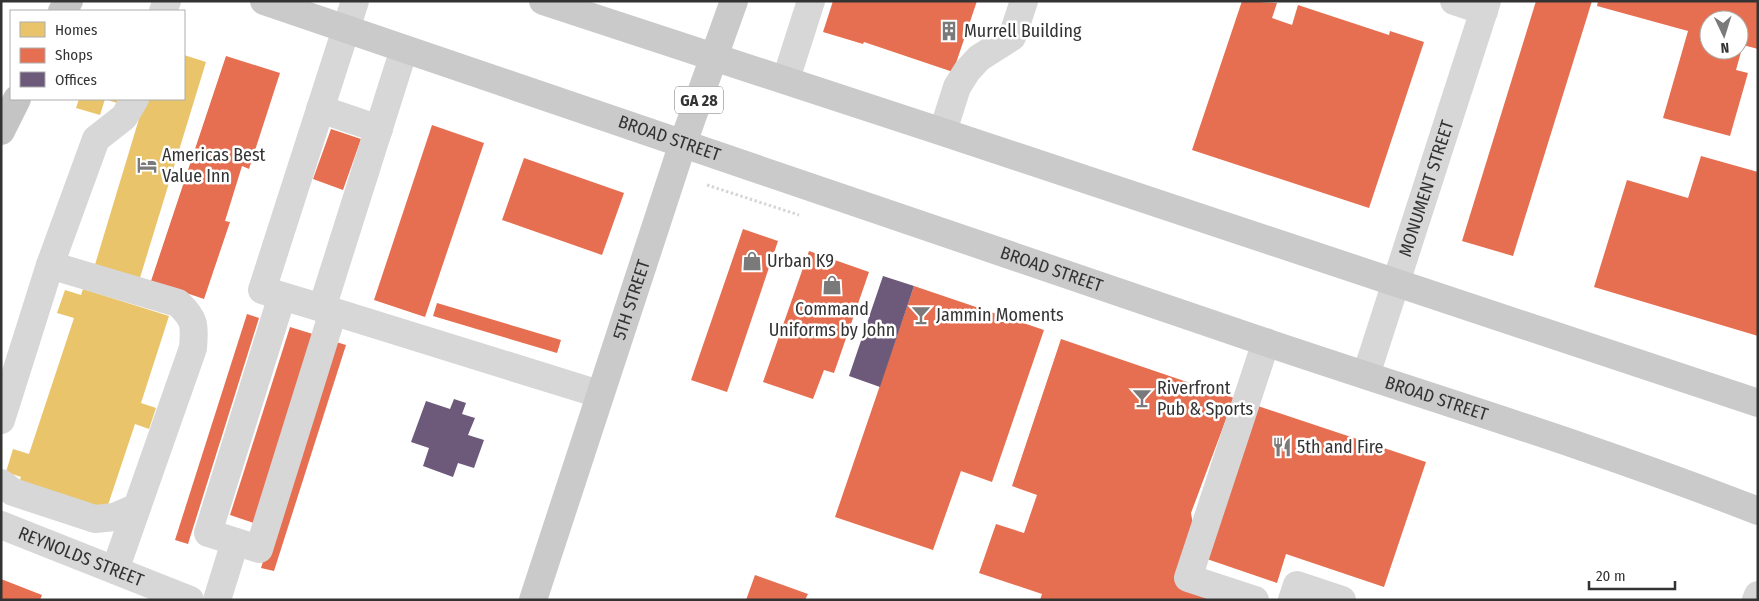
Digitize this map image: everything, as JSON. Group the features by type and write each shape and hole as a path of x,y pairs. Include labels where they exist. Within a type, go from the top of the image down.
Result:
{"highway":[{"path":"1,131 17,100"}],"main road":[{"name":"BROAD STREET","path":"264,1 1266,342 1480,412 1758,511"},
{"path":"543,1 786,79 1396,284 1758,403"},
{"name":"5TH STREET","path":"533,600 682,143 734,1"}],"street":[{"path":"355,1 262,290 599,394"},
{"path":"786,79 811,1"},
{"path":"943,131 957,87 967,71 979,58 1012,37 1024,1"},
{"path":"1454,1 1486,6"},
{"name":"MONUMENT STREET","path":"1366,375 1486,6"},
{"path":"282,296 208,533 259,549 379,128 404,49"},
{"path":"1,420 50,265 96,139 124,117 134,100"},
{"path":"320,109 379,128"},
{"path":"50,265 178,303 190,314 194,331 193,348 114,570"},
{"path":"1255,600 1188,578 1266,342"},
{"path":"1,483 13,492 95,519 114,517 137,508"},
{"name":"REYNOLDS STREET","path":"1,525 190,600"},
{"path":"217,600 235,542"},
{"path":"1292,600 1297,585 1342,600"},
{"path":"1756,600 1758,595"}],"building: Homes":[{"path":"185,55 206,62 139,281 94,268 145,100 185,100"},
{"path":"79,100 105,100 100,115 76,108"},
{"path":"83,289 169,316 141,403 156,408 149,429 135,424 106,511 19,483 21,477 6,472 13,449 29,454 74,318 57,313 65,290 81,295"}],"building: Shops":[{"path":"833,1 977,1 953,72 864,42 863,44 823,32"},
{"path":"1242,1 1277,3 1272,18 1292,25 1298,5 1389,35 1390,31 1424,42 1369,208 1192,150"},
{"path":"1536,1 1592,1 1513,256 1462,241"},
{"path":"1598,1 1758,1 1758,49 1749,47 1749,10 1699,10 1699,60 1739,60 1736,70 1748,73 1730,136 1663,118 1688,31 1597,6"},
{"path":"226,56 280,73 249,169 242,166 225,221 230,222 204,299 151,281"},
{"path":"432,125 484,143 425,317 374,300"},
{"path":"331,129 361,139 343,190 313,179"},
{"path":"1701,156 1758,172 1758,336 1594,287 1627,180 1688,198"},
{"path":"524,158 624,193 602,255 502,220"},
{"path":"743,229 778,241 727,392 691,380"},
{"path":"809,251 869,272 834,373 824,370 813,399 763,382"},
{"path":"914,286 1044,330 992,482 961,471 933,550 835,517"},
{"path":"437,303 561,340 557,353 433,316"},
{"path":"247,314 259,318 188,544 175,540"},
{"path":"290,327 316,335 257,524 230,515"},
{"path":"1061,339 1234,398 1191,513 1195,537 1180,582 1228,600 1040,600 1042,594 979,573 996,524 1024,533 1037,495 1012,486"},
{"path":"333,341 346,345 274,571 261,568"},
{"path":"1255,405 1426,462 1384,587 1286,554 1277,583 1204,558"},
{"path":"755,575 808,594 805,600 746,600"},
{"path":"1,579 42,595 40,600 1,600"}],"building: Offices":[{"path":"883,276 914,286 880,387 849,376"},
{"path":"454,399 466,403 462,414 475,418 468,435 484,440 474,468 458,463 453,477 423,466 429,448 411,442 426,401 450,409"}],"place":[{"name":"Murrell Building","path":"949,31"},
{"name":"Americas Best Value Inn","path":"147,165"},
{"name":"Urban K9","path":"752,261"},
{"name":"Command Uniforms by John","path":"832,285"},
{"name":"Jammin Moments","path":"921,315"},
{"name":"Riverfront Pub & Sports","path":"1142,398"},
{"name":"5th and Fire","path":"1282,447"}]}
